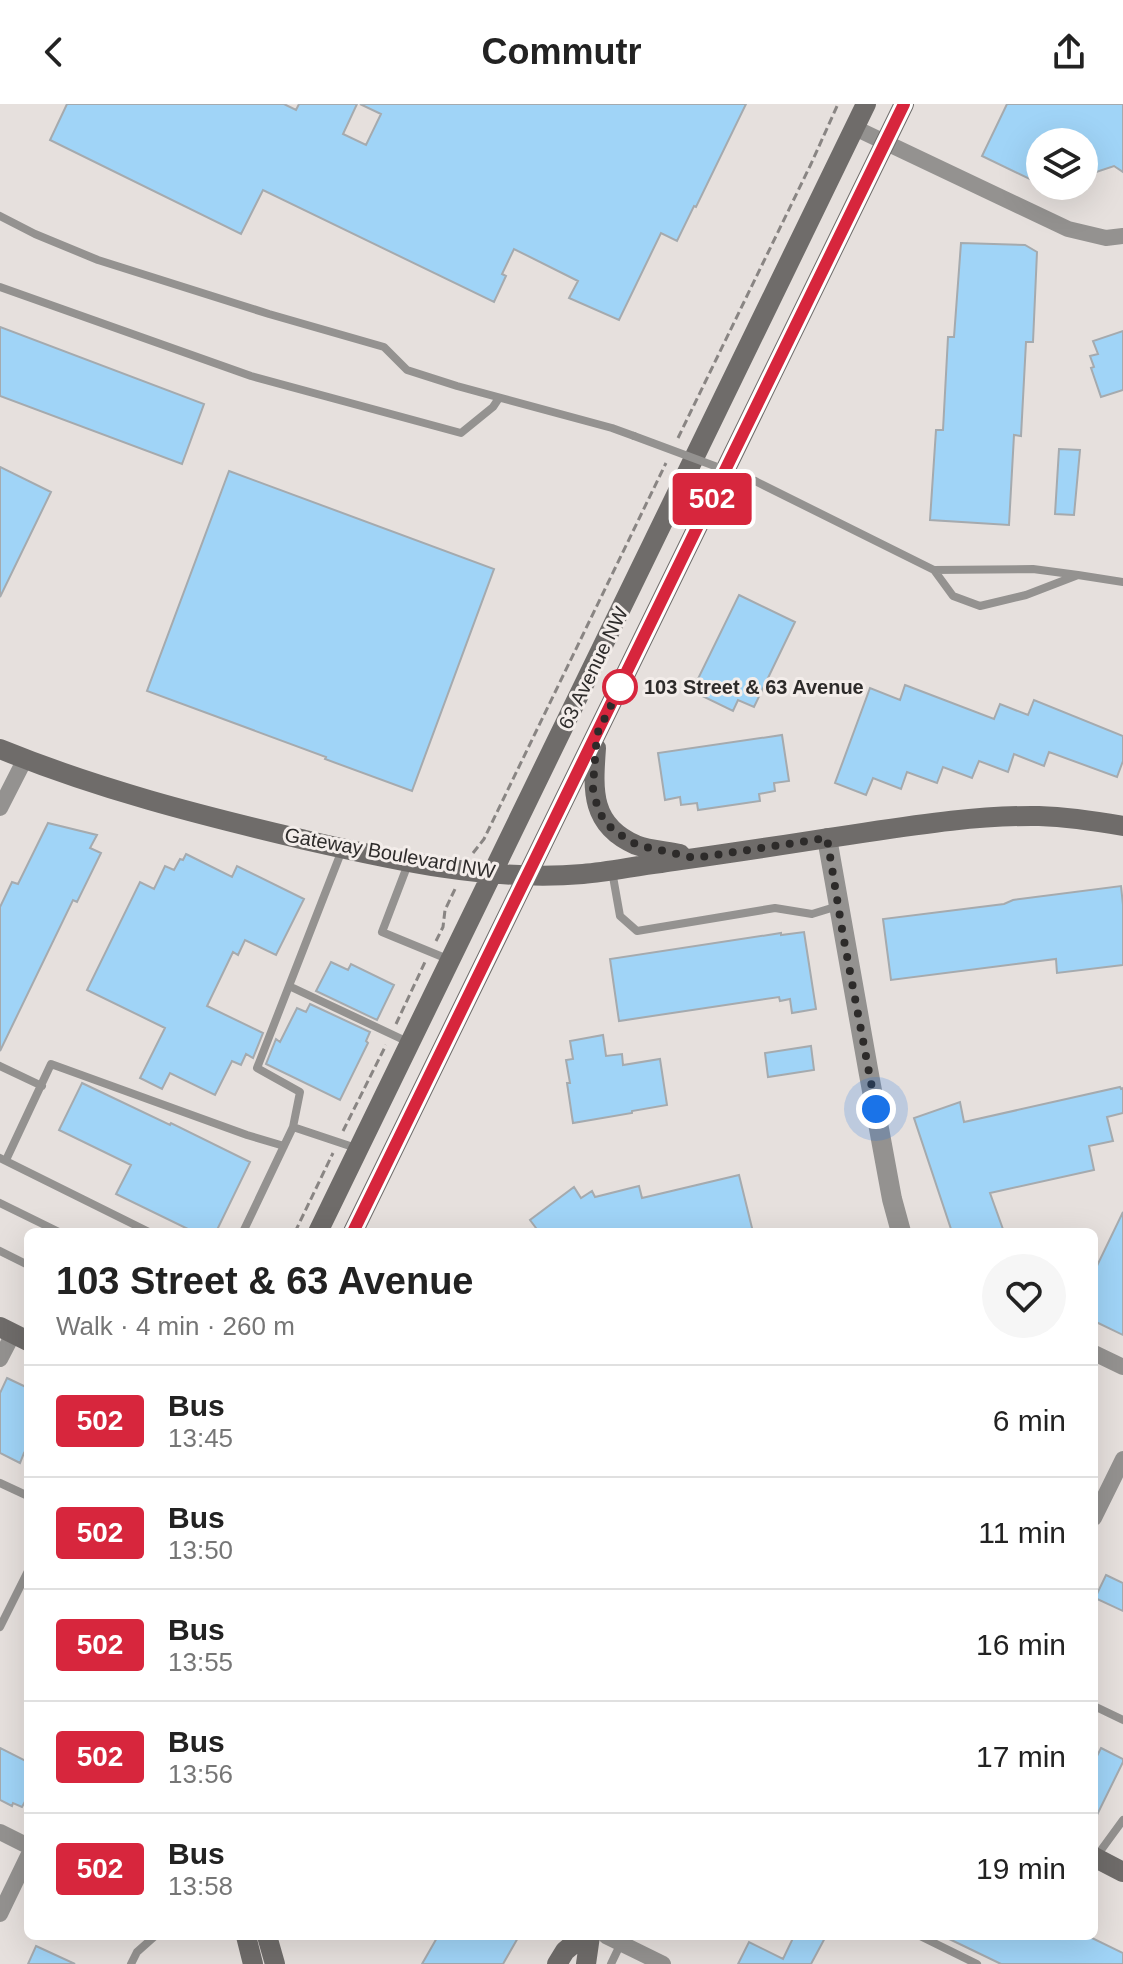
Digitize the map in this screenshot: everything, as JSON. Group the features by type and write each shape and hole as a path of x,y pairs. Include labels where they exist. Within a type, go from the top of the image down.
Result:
{"main road":[{"name":"63 Avenue NW","path":"320,1228 866,104"},
{"name":"63 Avenue NW","path":"355,1228 904,104"},
{"path":"597,734 593,790 603,819 614,831 637,845 695,858"},
{"name":"Gateway Boulevard NW","path":"0,749 123,794 217,819 343,848 464,871 527,876 584,874 920,824 982,818 1039,816 1123,826"},
{"path":"1098,1859 1123,1872"},
{"path":"247,1940 253,1964"},
{"path":"268,1940 275,1964"},
{"path":"557,1964 565,1951 578,1940"},
{"path":"586,1964 589,1940"}],"street":[{"path":"855,128 1068,229 1106,238 1123,236"},
{"path":"0,808 25,759"},
{"path":"827,838 892,1199 900,1228"},
{"path":"0,1359 14,1334"},
{"path":"1098,1355 1123,1367"},
{"path":"1098,1510 1123,1459"},
{"path":"0,1832 24,1844"},
{"path":"0,1914 24,1864"},
{"path":"613,1940 663,1964"}],"lane":[{"path":"0,216 98,260 384,347 407,370 612,428 755,481 934,570 1033,569 1123,582"},
{"path":"0,287 251,376 461,433 493,407 499,398"},
{"path":"934,570 953,596 980,606 1026,595 1078,575"},
{"path":"245,1228 293,1127 300,1092 257,1068 343,848"},
{"path":"410,861 382,932 451,961"},
{"path":"612,870 620,916 637,931 775,908 812,914 838,906"},
{"path":"289,986 410,1044"},
{"path":"141,1228 3,1159 51,1064 284,1146"},
{"path":"0,1066 42,1086"},
{"path":"293,1127 359,1149"},
{"path":"0,1203 51,1228"},
{"path":"0,1251 24,1263"},
{"path":"0,1483 24,1494"},
{"path":"0,1627 24,1579"},
{"path":"1098,1708 1123,1720"},
{"path":"1098,1853 1123,1820"},
{"path":"131,1964 137,1952 150,1940"},
{"path":"611,1964 613,1940"},
{"path":"928,1940 977,1964"}],"path":[{"path":"679,437 838,104"},
{"path":"473,851 484,839 672,451"},
{"path":"297,1228 443,927 445,910 464,871"}],"building":[{"path":"67,104 284,104 296,110 299,104 357,104 343,134 366,145 381,114 360,104 746,104 677,241 661,233 619,320 569,298 578,281 514,249 502,274 506,276 494,302 263,190 241,234 50,140"},
{"path":"1007,104 1123,104 1123,172 1114,166 1098,171 1098,128 1026,128 1026,177 982,156"},
{"path":"961,243 1025,245 1037,252 1033,342 1026,342 1021,436 1014,435 1009,525 930,520 936,430 943,430 948,337 954,337"},
{"path":"0,327 204,404 182,464 0,396"},
{"path":"1123,331 1123,390 1101,397 1091,368 1094,367 1090,356 1098,354 1093,341"},
{"path":"1059,449 1080,450 1074,515 1055,514"},
{"path":"0,467 51,492 0,597"},
{"path":"229,471 494,569 412,791 147,691"},
{"path":"739,595 795,622 754,707 738,700 733,711 692,691"},
{"path":"905,685 994,719 1000,704 1028,715 1034,700 1123,736 1123,761 1117,777 1049,752 1044,766 1014,754 1008,772 979,761 972,778 943,767 937,783 907,772 901,789 873,778 866,795 835,783 870,688 900,700"},
{"path":"782,735 789,781 774,783 775,791 759,794 760,801 698,810 697,803 681,805 680,797 665,800 658,753"},
{"path":"48,823 97,835 90,848 101,853 77,902 73,900 0,1051 0,907 12,882 18,884"},
{"path":"186,854 232,877 237,866 304,899 276,955 245,940 238,955 233,952 207,1006 263,1033 253,1058 246,1054 241,1065 232,1061 215,1095 170,1073 162,1089 140,1078 165,1028 87,990 140,882 154,889 165,866 174,870"},
{"path":"1121,886 1123,965 1057,973 1056,959 891,980 883,919"},
{"path":"804,932 816,1009 792,1013 790,999 780,1001 779,997 619,1021 610,959"},
{"path":"331,962 348,970 351,964 394,985 377,1020 316,991"},
{"path":"310,1004 370,1032 368,1043 340,1100 266,1064 276,1039 280,1042 297,1008 306,1012"},
{"path":"603,1035 606,1056 622,1054 623,1065 660,1059 667,1105 573,1123 566,1060 573,1059 570,1041"},
{"path":"811,1046 814,1070 768,1077 765,1053"},
{"path":"82,1083 250,1162 218,1228 186,1228 116,1194 131,1165 59,1130"},
{"path":"1123,1088 1123,1113 1107,1117 1113,1141 1089,1146 1094,1170 990,1193 1003,1228 951,1228 914,1118 960,1102 964,1122"},
{"path":"739,1175 752,1228 536,1228 530,1220 574,1187 581,1198 592,1191 595,1197 639,1186 642,1198"},
{"path":"1123,1212 1123,1335 1098,1323 1098,1264"},
{"path":"7,1378 24,1386 24,1453 20,1463 0,1453 0,1393"},
{"path":"1106,1575 1123,1583 1123,1611 1098,1599"},
{"path":"0,1748 24,1760 24,1803 22,1807 13,1803 12,1806 0,1800"},
{"path":"1101,1748 1123,1759 1123,1762 1098,1813 1098,1754"},
{"path":"436,1940 517,1940 503,1964 422,1964"},
{"path":"792,1940 824,1940 811,1964 738,1964 749,1942 783,1959"},
{"path":"951,1940 1096,1940 1123,1953 1123,1964 1001,1964"},
{"path":"36,1946 75,1964 28,1964"}],"bus line":[{"name":"502","path":"355,1228 904,104"}],"place":[{"name":"103 Street & 63 Avenue","path":"620,687"}],"route":[{"path":"620,687 625,677 597,734 593,790 603,819 614,831 637,845 695,858 827,838 876,1109"}]}
